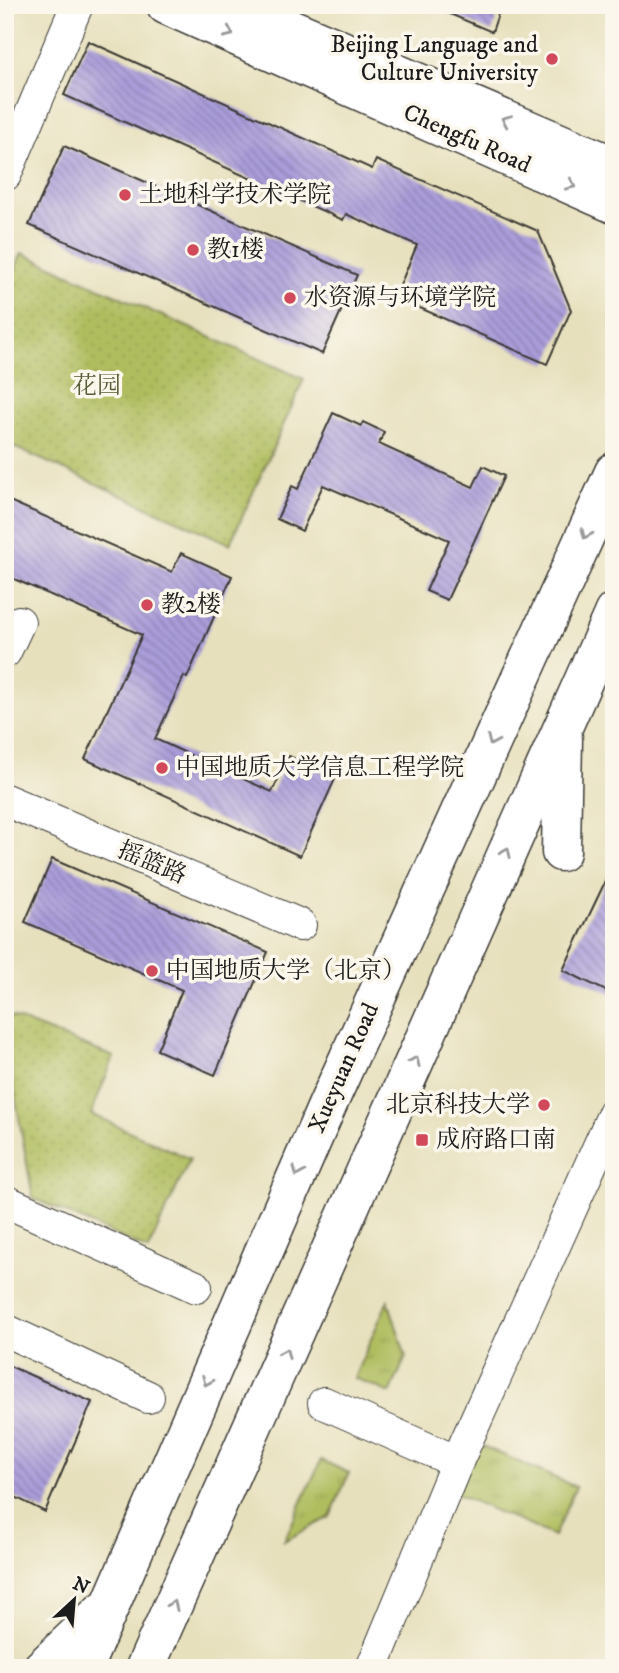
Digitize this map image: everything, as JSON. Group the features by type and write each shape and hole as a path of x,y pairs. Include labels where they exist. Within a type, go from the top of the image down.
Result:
{"main road":[{"name":"Chengfu Road","path":"166,5 614,204"},
{"name":"Chengfu Road","path":"236,5 614,166"},
{"name":"Xueyuan Road","path":"83,1668 322,1118 614,472"},
{"path":"145,1668 614,612"},
{"path":"561,852 563,722"},
{"path":"42,1668 112,1601"}],"street":[{"path":"5,175 77,5"},
{"name":"摇篮路","path":"5,800 300,925"},
{"path":"372,1668 457,1462 614,1113"},
{"path":"5,1201 196,1287"},
{"path":"5,1330 148,1397"},
{"path":"324,1403 457,1462"}],"green space":[{"name":"花园","path":"22,253 304,379 230,544 5,443 5,292"},
{"path":"5,1014 114,1057 91,1114 190,1159 148,1250 33,1198 5,1038"},
{"path":"388,1300 406,1357 390,1393 354,1378"},
{"path":"469,1440 576,1487 554,1536 447,1490"},
{"path":"321,1460 349,1473 330,1517 284,1541"}],"building":[{"path":"429,5 501,5 492,32"},
{"path":"88,41 372,169 376,160 538,231 571,310 547,364 395,297 417,245 346,214 343,220 64,95"},
{"name":"教1楼","path":"64,146 357,275 322,354 29,225"},
{"path":"333,413 361,426 363,422 384,432 379,444 473,487 483,466 504,476 447,600 426,591 449,540 323,485 302,531 277,519 292,486 298,489"},
{"path":"5,499 172,572 181,553 232,576 187,678 184,676 155,739 272,792 289,756 336,777 300,856 85,759 142,635 5,575"},
{"path":"52,859 268,952 215,1075 157,1050 182,990 25,922"},
{"path":"614,863 614,995 563,970"},
{"path":"5,1364 92,1402 45,1512 5,1492"}],"place":[{"name":"Beijing Language and Culture University","path":"552,59"},
{"name":"土地科学技术学院","path":"125,195"},
{"name":"教1楼","path":"193,250"},
{"name":"水资源与环境学院","path":"290,298"},
{"name":"教2楼","path":"147,605"},
{"name":"中国地质大学信息工程学院","path":"162,768"},
{"name":"中国地质大学（北京）","path":"152,971"},
{"name":"北京科技大学","path":"544,1105"},
{"name":"成府路口南","path":"422,1140"}]}
